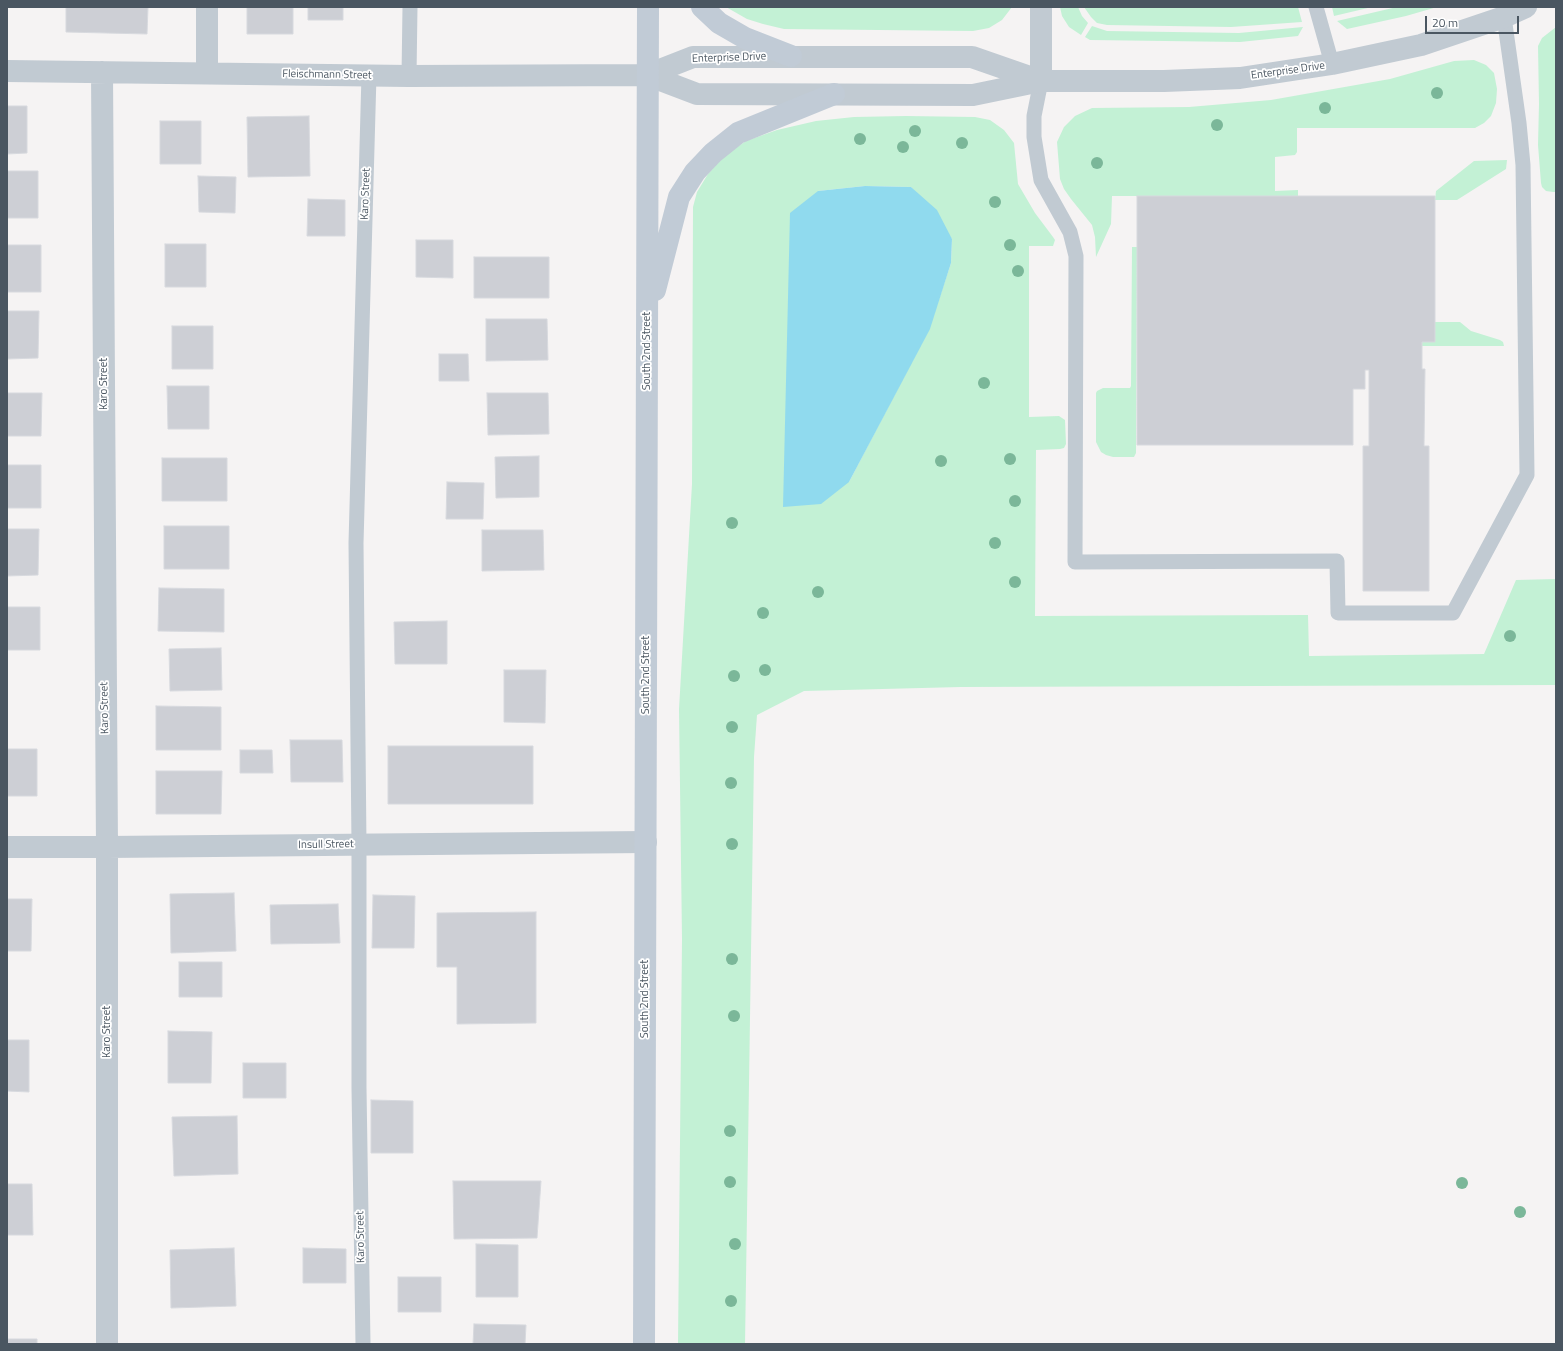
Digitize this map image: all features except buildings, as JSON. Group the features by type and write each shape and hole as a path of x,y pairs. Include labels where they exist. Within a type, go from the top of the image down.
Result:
{"main road":[{"name":"South 2nd Street","path":"644,1344 648,7"},
{"path":"702,7 718,23 745,38 791,56"},
{"path":"647,320 679,197 695,172 713,153 738,134 834,94"}],"street":[{"path":"207,7 207,73"},
{"path":"1041,7 1041,81"},
{"name":"Enterprise Drive","path":"647,75 697,94 973,95 1041,81 1164,81 1240,78 1332,64 1421,45 1504,17 1526,7"},
{"name":"Enterprise Drive","path":"647,75 694,57 972,57 1041,81"},
{"name":"Fleischmann Street","path":"7,71 409,76 647,75"},
{"name":"Karo Street","path":"102,72 107,847 107,1344"},
{"name":"Insull Street","path":"7,847 646,842"}],"lane":[{"path":"409,76 410,7"},
{"path":"1316,7 1332,64"},
{"path":"1041,81 1034,116 1034,137 1041,180 1070,232 1076,256 1075,562 1337,561 1338,613 1453,612 1527,475 1523,165 1519,122 1504,17"},
{"name":"Karo Street","path":"363,1344 360,1088 360,845 356,543 369,75"}],"green space":[{"path":"726,7 1012,7 1002,20 989,28 973,31 784,29 747,19"},
{"path":"1060,7 1078,7 1082,16 1088,23 1081,35 1069,27 1062,16"},
{"path":"1084,7 1298,7 1302,22 1231,27 1107,25 1097,23"},
{"path":"1332,7 1372,7 1334,16"},
{"path":"1397,7 1437,7 1406,16 1347,29 1337,21"},
{"path":"1092,26 1107,31 1239,33 1303,27 1298,36 1240,42 1090,40 1085,37"},
{"path":"1556,27 1556,192 1553,192 1546,191 1542,187 1541,183 1538,145 1538,46 1542,38"},
{"path":"1474,60 1486,65 1494,73 1497,89 1496,103 1491,116 1484,123 1475,128 1297,128 1297,152 1295,155 1275,157 1275,191 1298,190 1298,196 1112,196 1111,224 1096,257 1095,237 1092,225 1064,189 1060,179 1057,142 1064,127 1075,116 1092,108 1189,107 1271,100 1390,79 1454,61"},
{"path":"854,117 975,117 990,120 1004,130 1014,143 1018,184 1035,213 1055,240 1053,246 1029,246 1029,417 1059,416 1065,420 1066,444 1064,448 1060,449 1036,450 1035,616 1308,615 1309,656 1484,654 1516,580 1556,579 1556,685 961,687 804,691 757,715 754,757 745,1344 678,1344 682,939 679,709 692,484 693,207 697,192 708,174 725,155 746,141 777,130 816,121","holes":["865,186 911,187 952,239 951,263 929,329 849,482 818,191"]},
{"path":"1507,160 1506,169 1457,200 1435,200 1436,191 1474,161"},
{"path":"1132,247 1137,247 1136,453 1134,457 1113,457 1101,452 1096,442 1096,393 1103,388 1130,388 1131,386"},
{"path":"1435,322 1460,322 1471,331 1500,340 1503,342 1504,346 1422,346 1422,342 1435,342"}],"water":[{"path":"865,186 911,187 937,210 952,239 951,263 930,329 849,482 821,504 783,507 790,213 818,191"}]}
